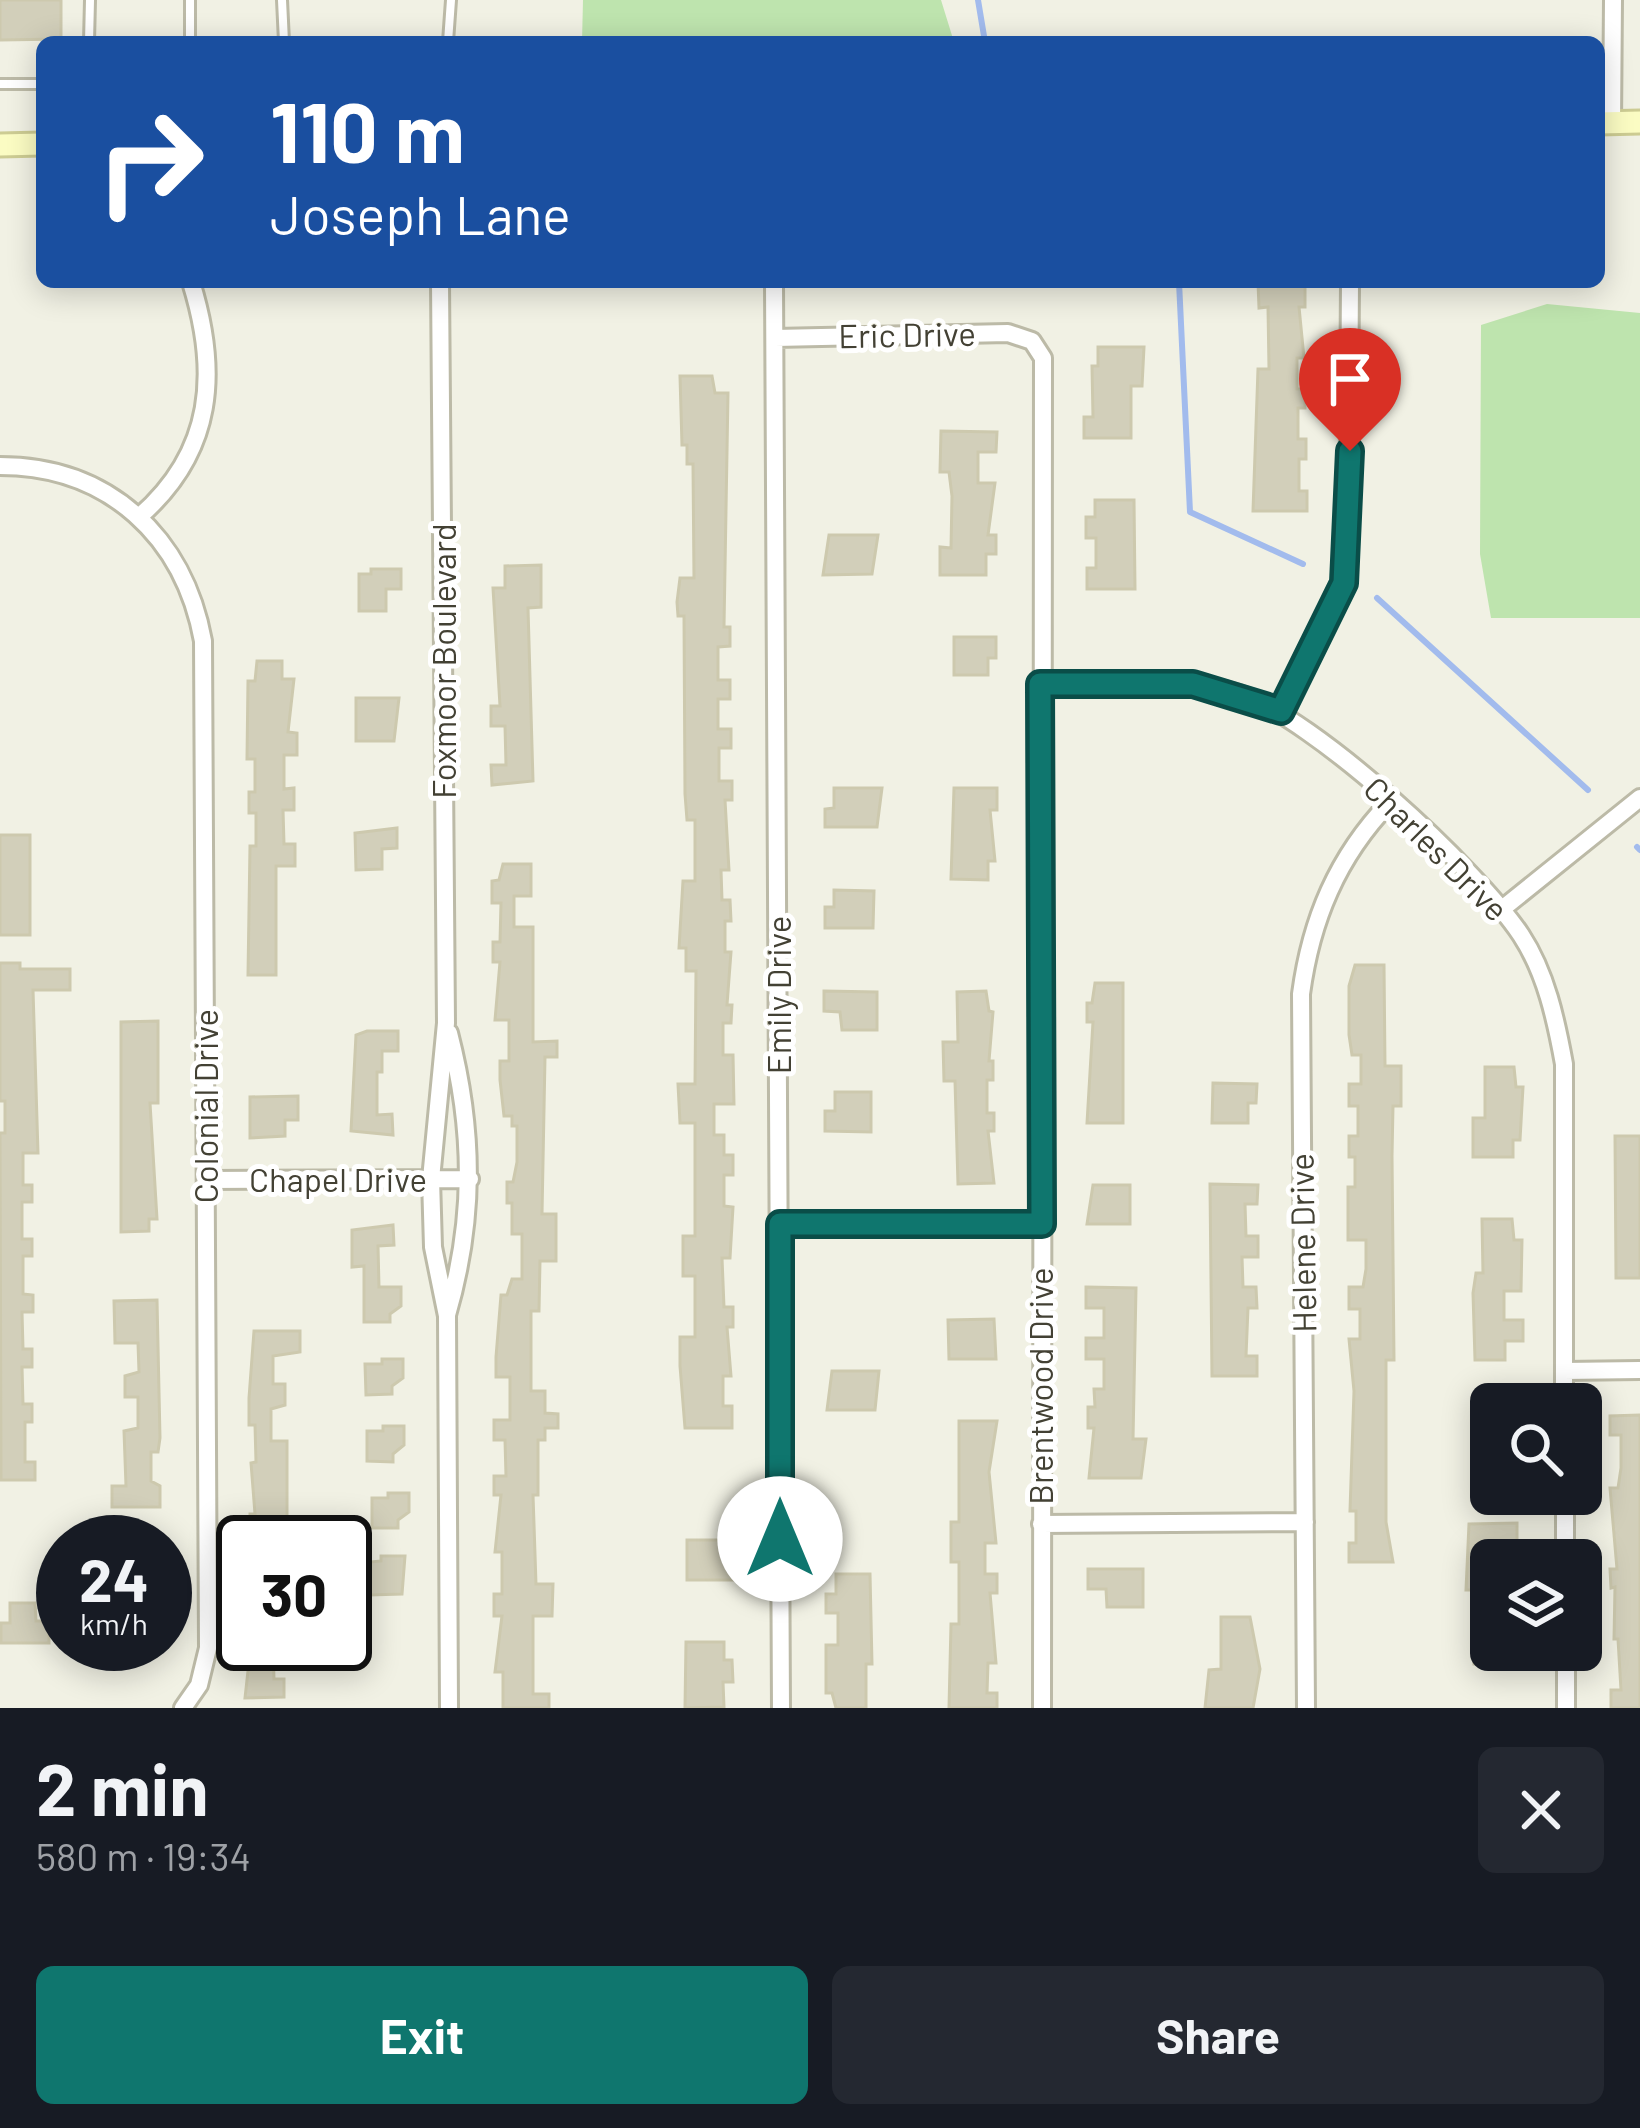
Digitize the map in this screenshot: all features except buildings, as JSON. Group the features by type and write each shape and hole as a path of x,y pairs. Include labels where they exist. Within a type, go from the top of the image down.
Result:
{"main road":[{"path":"1606,123 1640,122"},
{"path":"0,145 36,144"}],"street":[{"path":"1606,123 1613,0"},
{"path":"0,466 42,468 86,481 140,516 182,470 206,412 210,382 205,327 193,288"},
{"name":"Foxmoor Boulevard","path":"445,288 446,1023 431,1179 433,1247 447,1316 449,1708"},
{"name":"Emily Drive","path":"774,288 781,1708"},
{"path":"1281,711 1333,613 1348,561 1350,288"},
{"name":"Eric Drive","path":"775,338 1008,333 1036,346"},
{"name":"Brentwood Drive","path":"1036,346 1045,369 1040,684 1042,1708"},
{"name":"Colonial Drive","path":"140,516 183,573 203,641 208,1648 199,1685 183,1708"},
{"name":"Charles Drive","path":"1040,684 1193,684 1281,711 1330,745 1502,909 1538,965 1564,1064 1564,1383"},
{"path":"1502,909 1640,797"},
{"name":"Helene Drive","path":"1306,1708 1301,994 1312,929 1328,888 1390,802"},
{"name":"Foxmoor Boulevard","path":"446,1023 461,1079 470,1179 465,1249 447,1316"},
{"name":"Chapel Drive","path":"206,1180 470,1179"},
{"path":"780,1224 1042,1224"},
{"path":"1564,1371 1640,1370"},
{"path":"1041,1524 1305,1522"},
{"path":"1566,1671 1566,1708"}],"lane":[{"path":"89,0 89,36"},
{"path":"190,0 190,36"},
{"path":"282,0 284,36"},
{"path":"448,36 451,0"},
{"path":"0,84 36,84"}],"green space":[{"path":"583,0 941,0 952,36 582,36"},
{"path":"1547,304 1640,313 1640,618 1491,618 1480,554 1481,325"}],"waterway":[{"path":"978,0 984,36"},
{"path":"1179,288 1190,512 1303,564"},
{"path":"1377,598 1588,790"},
{"path":"1637,847 1640,850"}],"route":[{"path":"780,1539 780,1224 1042,1224 1040,684 1193,684 1238,694 1281,711 1344,583 1350,535 1350,451"}]}
